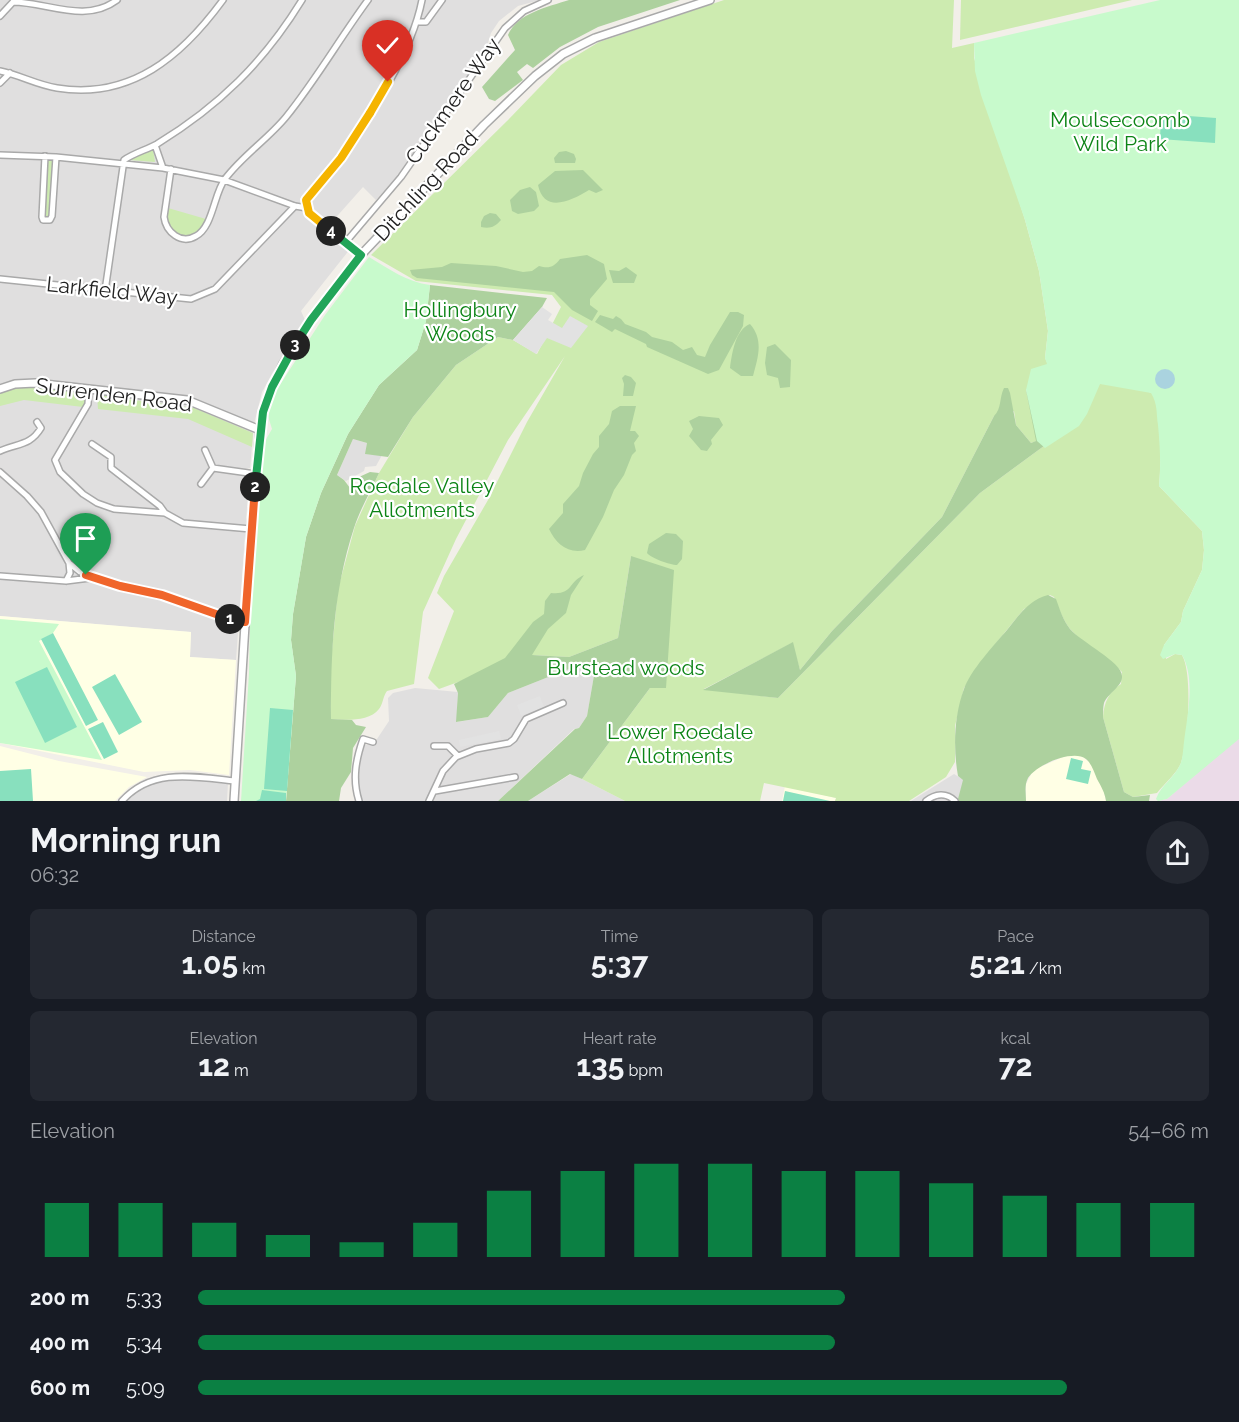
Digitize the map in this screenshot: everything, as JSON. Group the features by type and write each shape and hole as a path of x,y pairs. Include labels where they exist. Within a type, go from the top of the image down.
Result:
{"street":[{"path":"0,16 13,1 60,10 80,11 98,9 117,0"},
{"path":"0,71 37,84 78,91 98,90 119,85 148,74 176,52 206,23 223,0"},
{"path":"105,291 123,163 126,158 155,145 213,106 267,52 302,0"},
{"path":"171,169 165,224 169,232 189,239 201,232 224,180 286,117 368,0"},
{"path":"361,255 309,213 305,202 341,158 368,116 417,22 422,0"},
{"path":"417,22 426,22 442,0"},
{"name":"Cuckmere Way","path":"345,243 400,177 505,28 524,11 548,0"},
{"name":"Ditchling Road","path":"234,801 251,529 260,430 263,412 283,364 311,320 361,255 484,125 535,76 563,54 595,38 710,0"},
{"path":"0,83 10,73"},
{"path":"155,145 163,168"},
{"path":"0,154 45,156 171,169 224,180 295,206 307,208"},
{"path":"45,156 43,220 50,220 52,216 56,157"},
{"name":"Larkfield Way","path":"0,279 191,298 215,289 295,206"},
{"name":"Surrenden Road","path":"0,389 15,384 35,383 188,400 260,430"},
{"path":"89,390 88,404 55,460 56,466 83,494 97,503 114,509 165,513 183,523 251,529"},
{"path":"0,451 26,444 44,427 37,422"},
{"path":"92,444 111,458 111,468 160,506 165,513"},
{"path":"205,450 213,468"},
{"path":"213,468 256,474"},
{"path":"201,484 213,468"},
{"path":"0,472 41,512 69,563 80,572 120,586 162,595 234,621 245,622"},
{"path":"0,482 6,477"},
{"path":"66,581 70,573 69,563"},
{"path":"0,576 66,581 91,577"},
{"path":"429,801 443,771 458,756 514,740 526,719 563,703"},
{"path":"358,801 355,776 357,756 363,739 373,742"},
{"path":"434,746 448,746 458,756"},
{"path":"122,801 148,782 166,776 235,781"},
{"path":"435,790 516,777"},
{"path":"926,801 933,796 940,795 949,796 955,801"}],"shaded area":[{"path":"0,0 540,0 518,6 499,21 491,33 486,49 398,175 376,200 363,187 331,223 354,244 301,311 305,320 292,338 262,392 254,424 250,468 242,470 242,475 249,480 236,660 190,657 191,632 0,616"},
{"path":"542,307 552,314 548,320 562,328 570,316 588,326 571,348 547,338 536,354 513,340"},
{"path":"353,439 367,443 366,454 382,455 376,466 365,467 364,471 346,481 337,475"},
{"path":"0,616 191,632 190,657 236,660 229,775 190,770 144,772 0,743"},
{"path":"596,664 587,716 579,728 574,729 498,801 361,801 358,785 359,763 364,745 373,745 389,721 388,698 393,693 415,688 458,692 457,722 488,717 508,693 566,670"},
{"path":"540,696 544,707 521,716 517,705"},
{"path":"499,731 501,739 460,747 459,740"},
{"path":"1239,737 1239,801 1158,801 1167,799"},
{"path":"0,746 59,761 147,777 129,787 115,801 0,801"},
{"path":"1070,754 1083,757 1091,764 1106,801 1026,801 1026,784 1032,773"},
{"path":"571,774 582,779 625,801 528,801"},
{"path":"954,774 964,780 959,801 911,801"},
{"path":"164,779 194,779 228,783 227,801 126,801 132,794 147,785"},
{"path":"785,786 836,798 835,801 782,801"}],"green space":[{"path":"569,0 680,0 598,27 560,47 533,68 527,64 517,72 523,80 495,101 489,99 482,87 515,50 508,35 512,27 534,12"},
{"path":"724,0 954,0 952,48 974,43 974,58 1039,271 1048,331 1045,358 1048,364 1026,390 1037,441 1031,443 1016,425 1014,411 994,416 942,517 832,631 800,670 792,643 704,689 778,698 980,493 1048,443 1102,381 1132,386 1157,395 1159,486 1202,531 1204,550 1202,570 1183,611 1181,622 1164,645 1166,659 1175,654 1182,655 1187,677 1188,708 1186,740 1181,763 1157,793 1133,797 1124,792 1103,717 1108,698 1121,684 1122,672 1071,630 1063,619 1054,597 1050,595 1024,609 988,653 964,688 955,726 955,762 946,777 909,801 835,801 836,798 764,783 760,801 625,801 582,779 650,688 665,688 631,556 618,638 569,657 532,655 439,689 428,678 454,611 437,593 444,576 488,500 527,422 565,356 508,440 456,539 423,612 414,684 387,691 379,709 369,716 356,719 331,719 331,660 338,589 355,526 379,473 413,417 456,365 498,337 513,340 537,354 561,307 552,295 416,281 371,255 561,65 599,42"},
{"path":"961,0 1132,0 960,40"},
{"name":"Moulsecoomb Wild Park","path":"1160,0 1239,0 1239,739 1167,799 1158,801 1156,799 1158,794 1182,760 1190,686 1182,655 1175,654 1163,659 1160,655 1164,645 1181,622 1183,611 1202,570 1204,550 1202,531 1159,486 1159,433 1156,405 1151,393 1100,384 1079,426 1045,448 1037,441 1026,390 1031,369 1047,364 1045,358 1048,331 1039,271 1025,220 981,95 975,71 974,43"},
{"path":"1161,114 1216,118 1215,143 1160,139"},
{"path":"153,149 155,162 129,160"},
{"path":"566,151 574,154 575,163 555,163 554,158 559,152"},
{"path":"48,160 53,160 50,215 47,217 44,213"},
{"path":"583,170 603,190 596,193 589,190 567,201 559,202 546,200 541,194 538,185 555,171"},
{"path":"530,187 536,192 539,206 534,211 518,214 512,211 510,200 520,190"},
{"path":"168,208 206,219 194,234 179,235 168,225 166,217"},
{"path":"490,213 496,214 501,220 492,227 481,227 484,216"},
{"path":"587,255 604,264 607,279 590,299 590,305 598,311 592,321 572,310 554,292 417,278 410,270 442,267 451,263 496,266 523,272 532,271 539,266 551,267 560,259"},
{"path":"369,257 406,278 430,285 426,321 417,350 379,385 348,434 321,493 306,537 291,640 296,676 286,801 241,801 249,673 251,585 265,441 272,429 268,416 274,394 325,315"},
{"path":"626,267 637,275 634,283 613,283 609,270 619,271"},
{"name":"Hollingbury Woods","path":"430,285 547,298 513,340 498,337 456,365 413,417 388,457 365,454 367,443 353,439 337,475 350,488 362,482 359,477 370,472 379,473 356,521 337,599 331,719 352,720 356,725 366,727 353,748 351,772 341,788 339,801 286,801 296,676 291,640 306,537 321,493 348,434 379,385 417,350 426,321"},
{"path":"730,312 744,315 743,326 719,370 708,374 647,347 646,344 615,329 612,332 595,322 600,315 613,319 616,316 625,324 646,332 652,337 672,342 683,350 692,347 697,355 705,357"},
{"path":"750,324 757,336 758,355 753,376 741,376 730,368 732,356 741,331"},
{"path":"775,344 791,360 790,387 780,388 778,378 767,375 765,363 767,347"},
{"path":"625,375 631,377 636,383 633,396 623,396 622,378"},
{"path":"17,387 82,393 86,397 86,402 83,407 24,400 0,406 0,392"},
{"path":"1004,388 1008,388 1010,393 1016,425 1031,443 1036,441 1026,390 1048,443 980,493 778,698 703,690 793,642 800,670 832,631 942,517 998,410"},
{"path":"97,395 194,408 253,433 252,447 188,419 98,409"},
{"path":"620,406 636,406 630,431 635,431 639,436 634,443 636,451 585,550 573,551 563,547 549,529 563,513 563,504 579,486 583,473 599,447 599,436 609,424 612,411"},
{"path":"699,416 719,418 723,425 711,440 712,444 707,451 701,450 689,436 693,429 689,421"},
{"path":"666,533 676,534 683,541 682,559 677,565 661,561 647,553 649,544"},
{"name":"Burstead woods","path":"631,556 674,570 666,688 650,688 582,779 570,774 528,801 498,801 575,729 579,728 587,716 596,664 566,670 508,693 488,717 456,722 458,693 454,684 505,658 533,622 544,614 545,601 551,593 567,590 584,575 571,595 566,613 548,629 532,655 569,657 618,638"},
{"path":"1048,595 1056,599 1070,629 1120,670 1122,680 1104,703 1103,717 1124,792 1133,797 1150,795 1149,801 1106,801 1090,763 1080,756 1055,760 1032,773 1026,784 1026,801 959,801 958,799 963,780 958,776 955,732 958,710 967,682 983,658 1020,614 1030,604"},
{"path":"0,619 59,624 53,633 39,641 102,760 0,743"},
{"path":"53,633 98,720 86,726 41,639"},
{"path":"47,667 77,727 45,743 15,682"},
{"path":"115,674 142,722 119,735 92,687"},
{"path":"270,708 293,710 287,791 264,789"},
{"path":"103,722 118,752 104,759 88,729"},
{"path":"1071,758 1083,761 1081,769 1091,771 1088,784 1066,779"},
{"path":"31,769 33,801 0,801 0,771"},
{"path":"262,790 286,793 286,801 256,801 260,799"},
{"path":"785,791 830,801 783,801"}],"water":[{"path":"1165,369 1172,372 1175,379 1172,386 1165,389 1158,386 1155,379 1158,372"}],"route":[{"path":"86,575 120,586 162,595 234,621 245,622 251,529 263,412 283,364 311,320 361,255 309,213 306,200 341,158 388,82"}],"park label":[{"name":"Roedale Valley Allotments","path":"422,498"},
{"name":"Lower Roedale Allotments","path":"680,744"}]}
